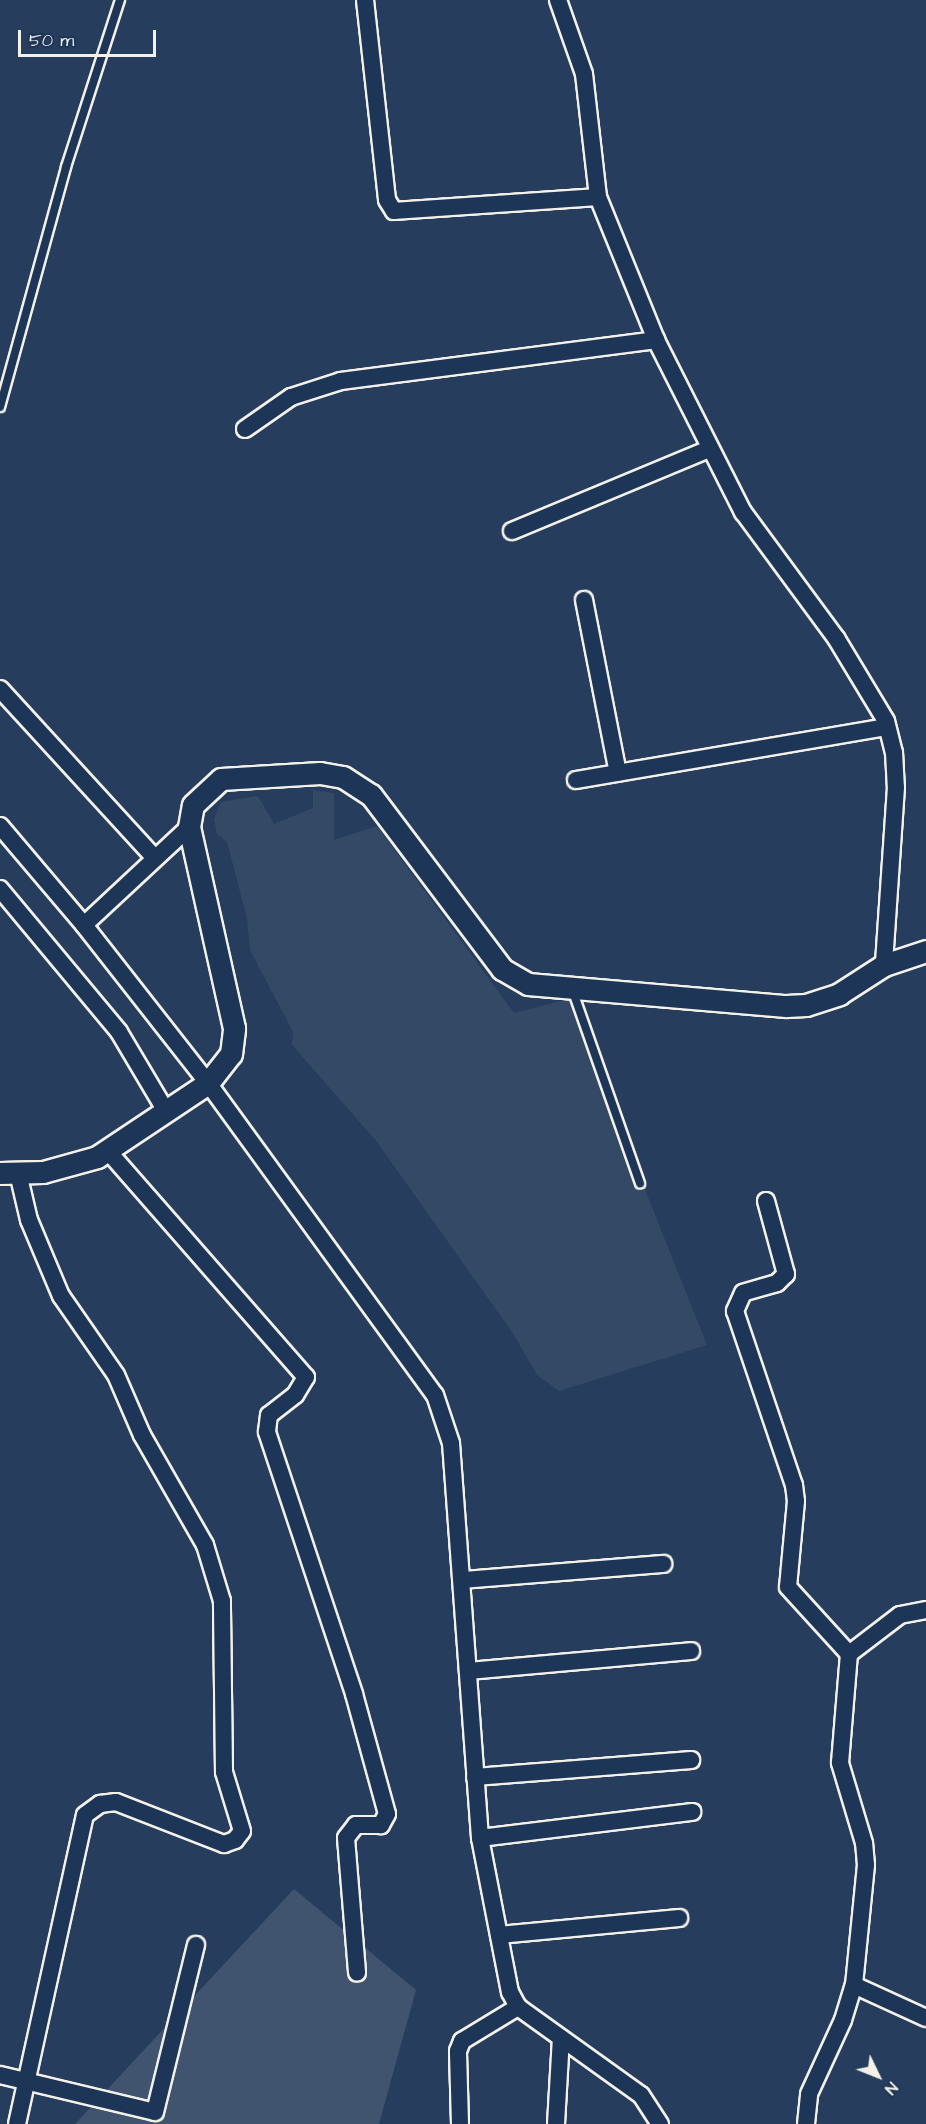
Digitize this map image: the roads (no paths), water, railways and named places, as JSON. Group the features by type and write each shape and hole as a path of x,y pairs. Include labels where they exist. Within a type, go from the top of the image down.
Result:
{"street":[{"path":"365,0 387,200 394,211 598,197"},
{"path":"558,0 584,74 598,197 656,340 709,449 743,512 836,638 888,727 894,752 896,787 884,965"},
{"path":"245,429 291,397 341,381 656,340"},
{"path":"512,531 709,449"},
{"path":"584,600 618,773"},
{"path":"0,689 155,858"},
{"path":"576,780 888,727"},
{"path":"17,2124 85,1815 100,1804 116,1802 224,1844 235,1840 242,1831 224,1772 222,1601 205,1545 142,1435 117,1375 61,1296 9,1173 80,1165 204,1087 231,1054 234,1028 189,827 193,805 221,779 320,773 343,777 377,802 502,969 528,984 806,1005 839,994 884,965 926,951"},
{"path":"0,826 84,925 435,1395 451,1443 463,1580 474,1777 480,1838 510,1992 518,2007 641,2095 660,2124"},
{"path":"84,925 189,827"},
{"path":"0,889 119,1032 170,1108"},
{"path":"107,1150 306,1377 295,1395 269,1415 267,1432 350,1683 387,1814 381,1825 356,1825 346,1838 357,1973"},
{"path":"766,1201 786,1274 777,1283 743,1293 735,1311 794,1485 796,1501 788,1587 849,1654 840,1763 864,1843 866,1865 854,1985 843,2020 809,2094 806,2124"},
{"path":"463,1580 663,1564"},
{"path":"849,1654 900,1616 926,1610"},
{"path":"468,1671 691,1651"},
{"path":"474,1777 691,1760"},
{"path":"480,1838 692,1812"},
{"path":"499,1935 679,1918"},
{"path":"0,2074 154,2118 196,1945"},
{"path":"854,1985 926,2018"},
{"path":"460,2124 458,2051 462,2041 518,2007"},
{"path":"556,2124 561,2038"}],"lane":[{"path":"0,407 66,167 120,0"},
{"path":"572,988 640,1183"}]}
